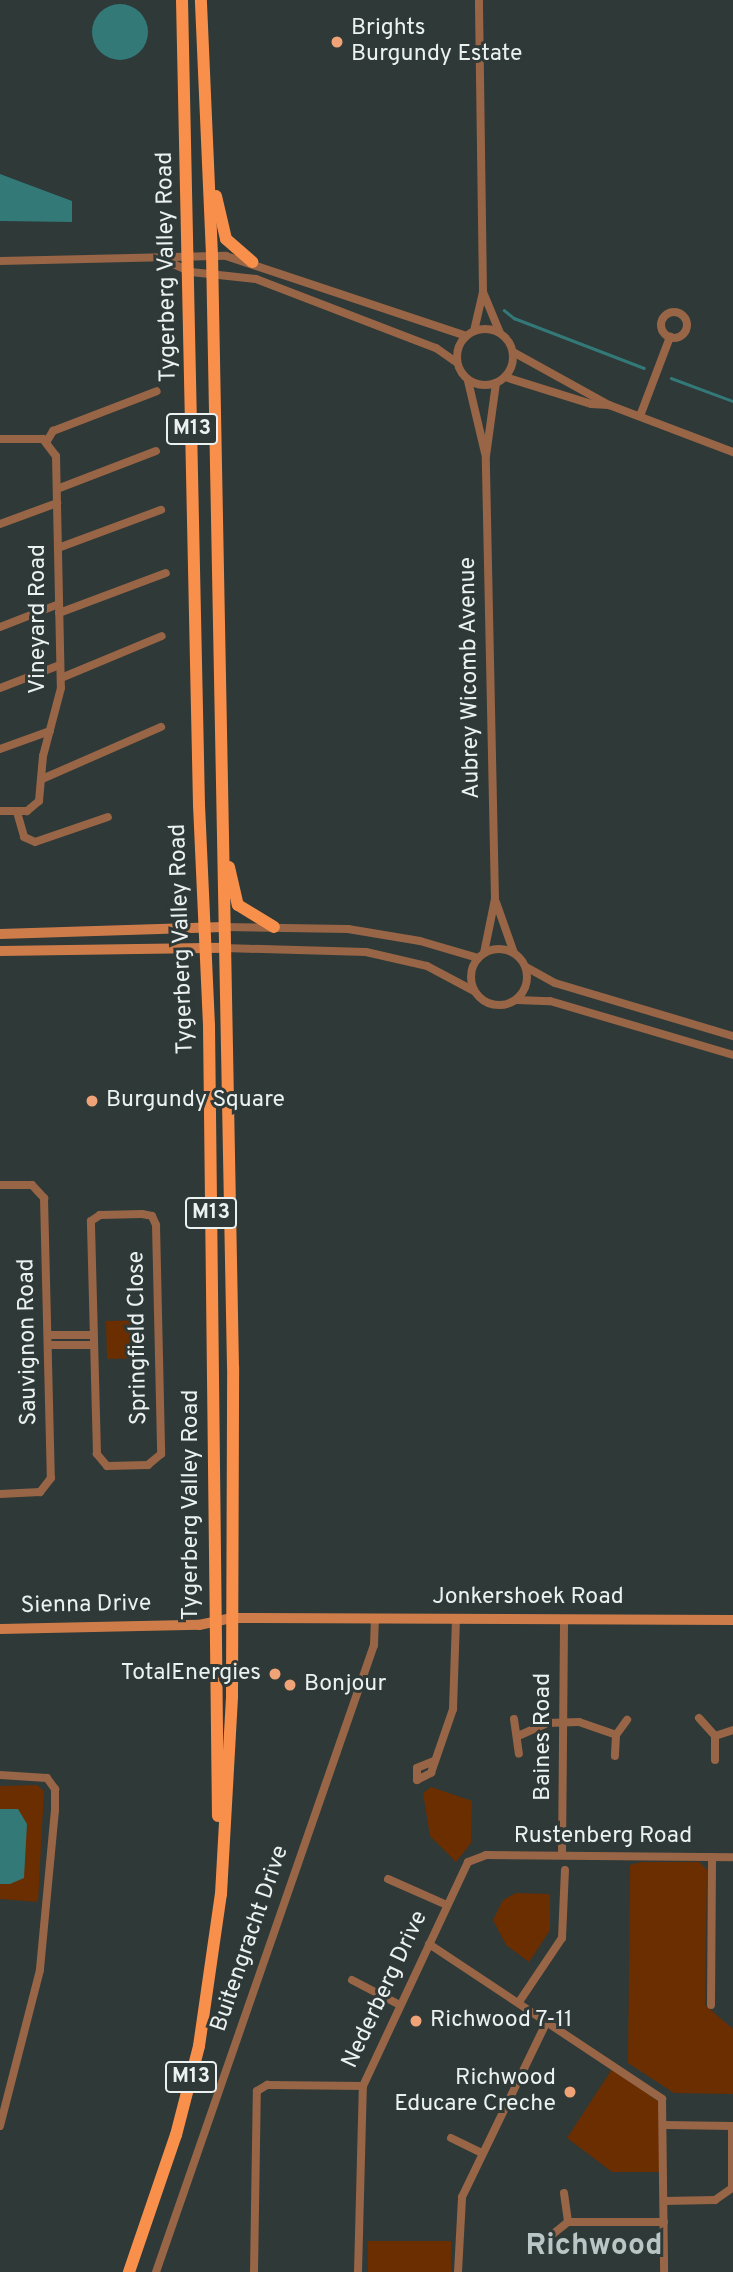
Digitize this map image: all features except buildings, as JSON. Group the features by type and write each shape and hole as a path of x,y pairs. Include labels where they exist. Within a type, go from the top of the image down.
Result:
{"main road":[{"name":"Tygerberg Valley Road","path":"130,2272 176,2135 199,2046 222,1876 232,1618 233,1367 220,805 212,255 201,0"},
{"name":"Tygerberg Valley Road","path":"183,4 191,272 199,791 207,948 214,1622 222,1876"},
{"path":"208,180 226,239 252,262"},
{"path":"220,805 228,833 235,898 247,914 274,927"}],"street":[{"path":"472,0 476,14"},
{"path":"456,362 470,333 483,292 476,14 479,0"},
{"path":"0,261 162,259 212,255 252,262 470,333 500,333"},
{"path":"162,259 191,272 212,272 256,279 436,348 456,362 468,380 484,386 505,377 513,352"},
{"path":"483,292 500,333 513,352 609,405 733,452"},
{"path":"640,416 670,337"},
{"path":"505,377 591,404 609,405"},
{"name":"Aubrey Wicomb Avenue","path":"468,380 486,456"},
{"name":"Aubrey Wicomb Avenue","path":"481,955 495,899 486,456 496,383"},
{"path":"0,439 47,441 53,431 157,391"},
{"name":"Vineyard Road","path":"17,812 37,804 61,678 56,456 47,441"},
{"path":"57,489 156,451"},
{"path":"0,524 57,503"},
{"path":"58,548 160,510"},
{"path":"0,625 59,609 166,573"},
{"path":"61,678 162,636"},
{"path":"0,688 60,665"},
{"path":"42,779 161,727"},
{"path":"0,750 50,731"},
{"path":"0,811 17,812 24,837 35,842 108,817"},
{"name":"Aubrey Wicomb Avenue","path":"495,899 514,953"},
{"path":"0,934 274,927 386,934 481,955 497,949 514,953 526,967 555,983 733,1036"},
{"path":"0,951 224,948 366,952 427,966 498,1006 516,1000 550,1001 733,1055"},
{"path":"474,991 471,972 481,955"},
{"path":"516,1000 527,985 526,967"},
{"name":"Sauvignon Road","path":"0,1185 32,1185 44,1198 50,1481 40,1492 0,1494"},
{"name":"Springfield Close","path":"100,1214 152,1216 156,1225 161,1454 152,1464 107,1466 97,1458 93,1335 91,1221 100,1214"},
{"name":"Springfield Close","path":"48,1340 93,1335"},
{"name":"Springfield Close","path":"48,1340 93,1345"},
{"name":"Sienna Drive","path":"0,1629 214,1622 232,1618"},
{"name":"Tygerberg Valley Road","path":"232,1618 324,1619"},
{"name":"Buitengracht Drive","path":"156,2272 374,1644 375,1618"},
{"name":"Jonkershoek Road","path":"324,1619 733,1620"},
{"path":"434,1761 453,1709 456,1619"},
{"name":"Baines Road","path":"562,1855 564,1619"},
{"path":"699,1718 715,1736 715,1760"},
{"path":"514,1719 519,1754"},
{"path":"615,1756 616,1735 627,1720"},
{"path":"518,1736 563,1721 616,1735"},
{"path":"715,1736 733,1730"},
{"path":"0,1775 47,1778 55,1789 55,1810 40,1970 0,2126"},
{"name":"Rustenberg Road","path":"472,1858 562,1855 733,1857"},
{"path":"711,2005 712,1857"},
{"name":"Nederberg Drive","path":"358,2272 363,2086 447,1905 472,1858"},
{"path":"519,2003 562,1938 565,1870"},
{"path":"388,1878 447,1905"},
{"path":"429,1944 657,2094 664,2105 664,2272"},
{"path":"352,1980 400,2005"},
{"path":"458,2272 459,2204 547,2021"},
{"path":"254,2272 257,2091 267,2085 363,2086"},
{"path":"664,2125 733,2126 729,2193 708,2201 664,2201"},
{"path":"452,2138 482,2153"},
{"path":"564,2193 568,2222"},
{"path":"552,2234 568,2222 664,2222"}],"shaded area":[{"path":"146,1320 146,1358 107,1359 106,1321"},
{"path":"37,1785 44,1791 38,1902 0,1899 0,1786"},
{"path":"431,1787 472,1801 471,1843 456,1862 430,1836 423,1793"},
{"path":"641,1862 699,1862 707,1870 705,2005 733,2029 733,2094 674,2093 628,2063 630,1865"},
{"path":"516,1893 550,1894 550,1930 529,1962 506,1945 493,1920 503,1900"},
{"path":"612,2069 659,2102 660,2172 612,2172 567,2138"},
{"path":"368,2241 451,2241 451,2272 368,2272"}],"water":[{"path":"114,4 126,4 136,8 144,16 148,32 144,48 136,56 126,60 114,60 104,56 96,48 92,38 92,26 96,16 104,8"},
{"path":"0,174 72,201 72,222 0,221"},
{"path":"0,1809 18,1809 27,1824 24,1878 10,1884 0,1884"}],"waterway":[{"path":"504,310 514,318 644,368"},
{"path":"671,378 733,401"}],"place":[{"name":"Brights Burgundy Estate","path":"337,42"},
{"name":"Burgundy Square","path":"92,1101"},
{"name":"TotalEnergies","path":"275,1674"},
{"name":"Bonjour","path":"290,1685"},
{"name":"Richwood 7-11","path":"416,2021"},
{"name":"Richwood Educare Creche","path":"570,2092"}],"district":[{"name":"Richwood","path":"594,2247"}]}
